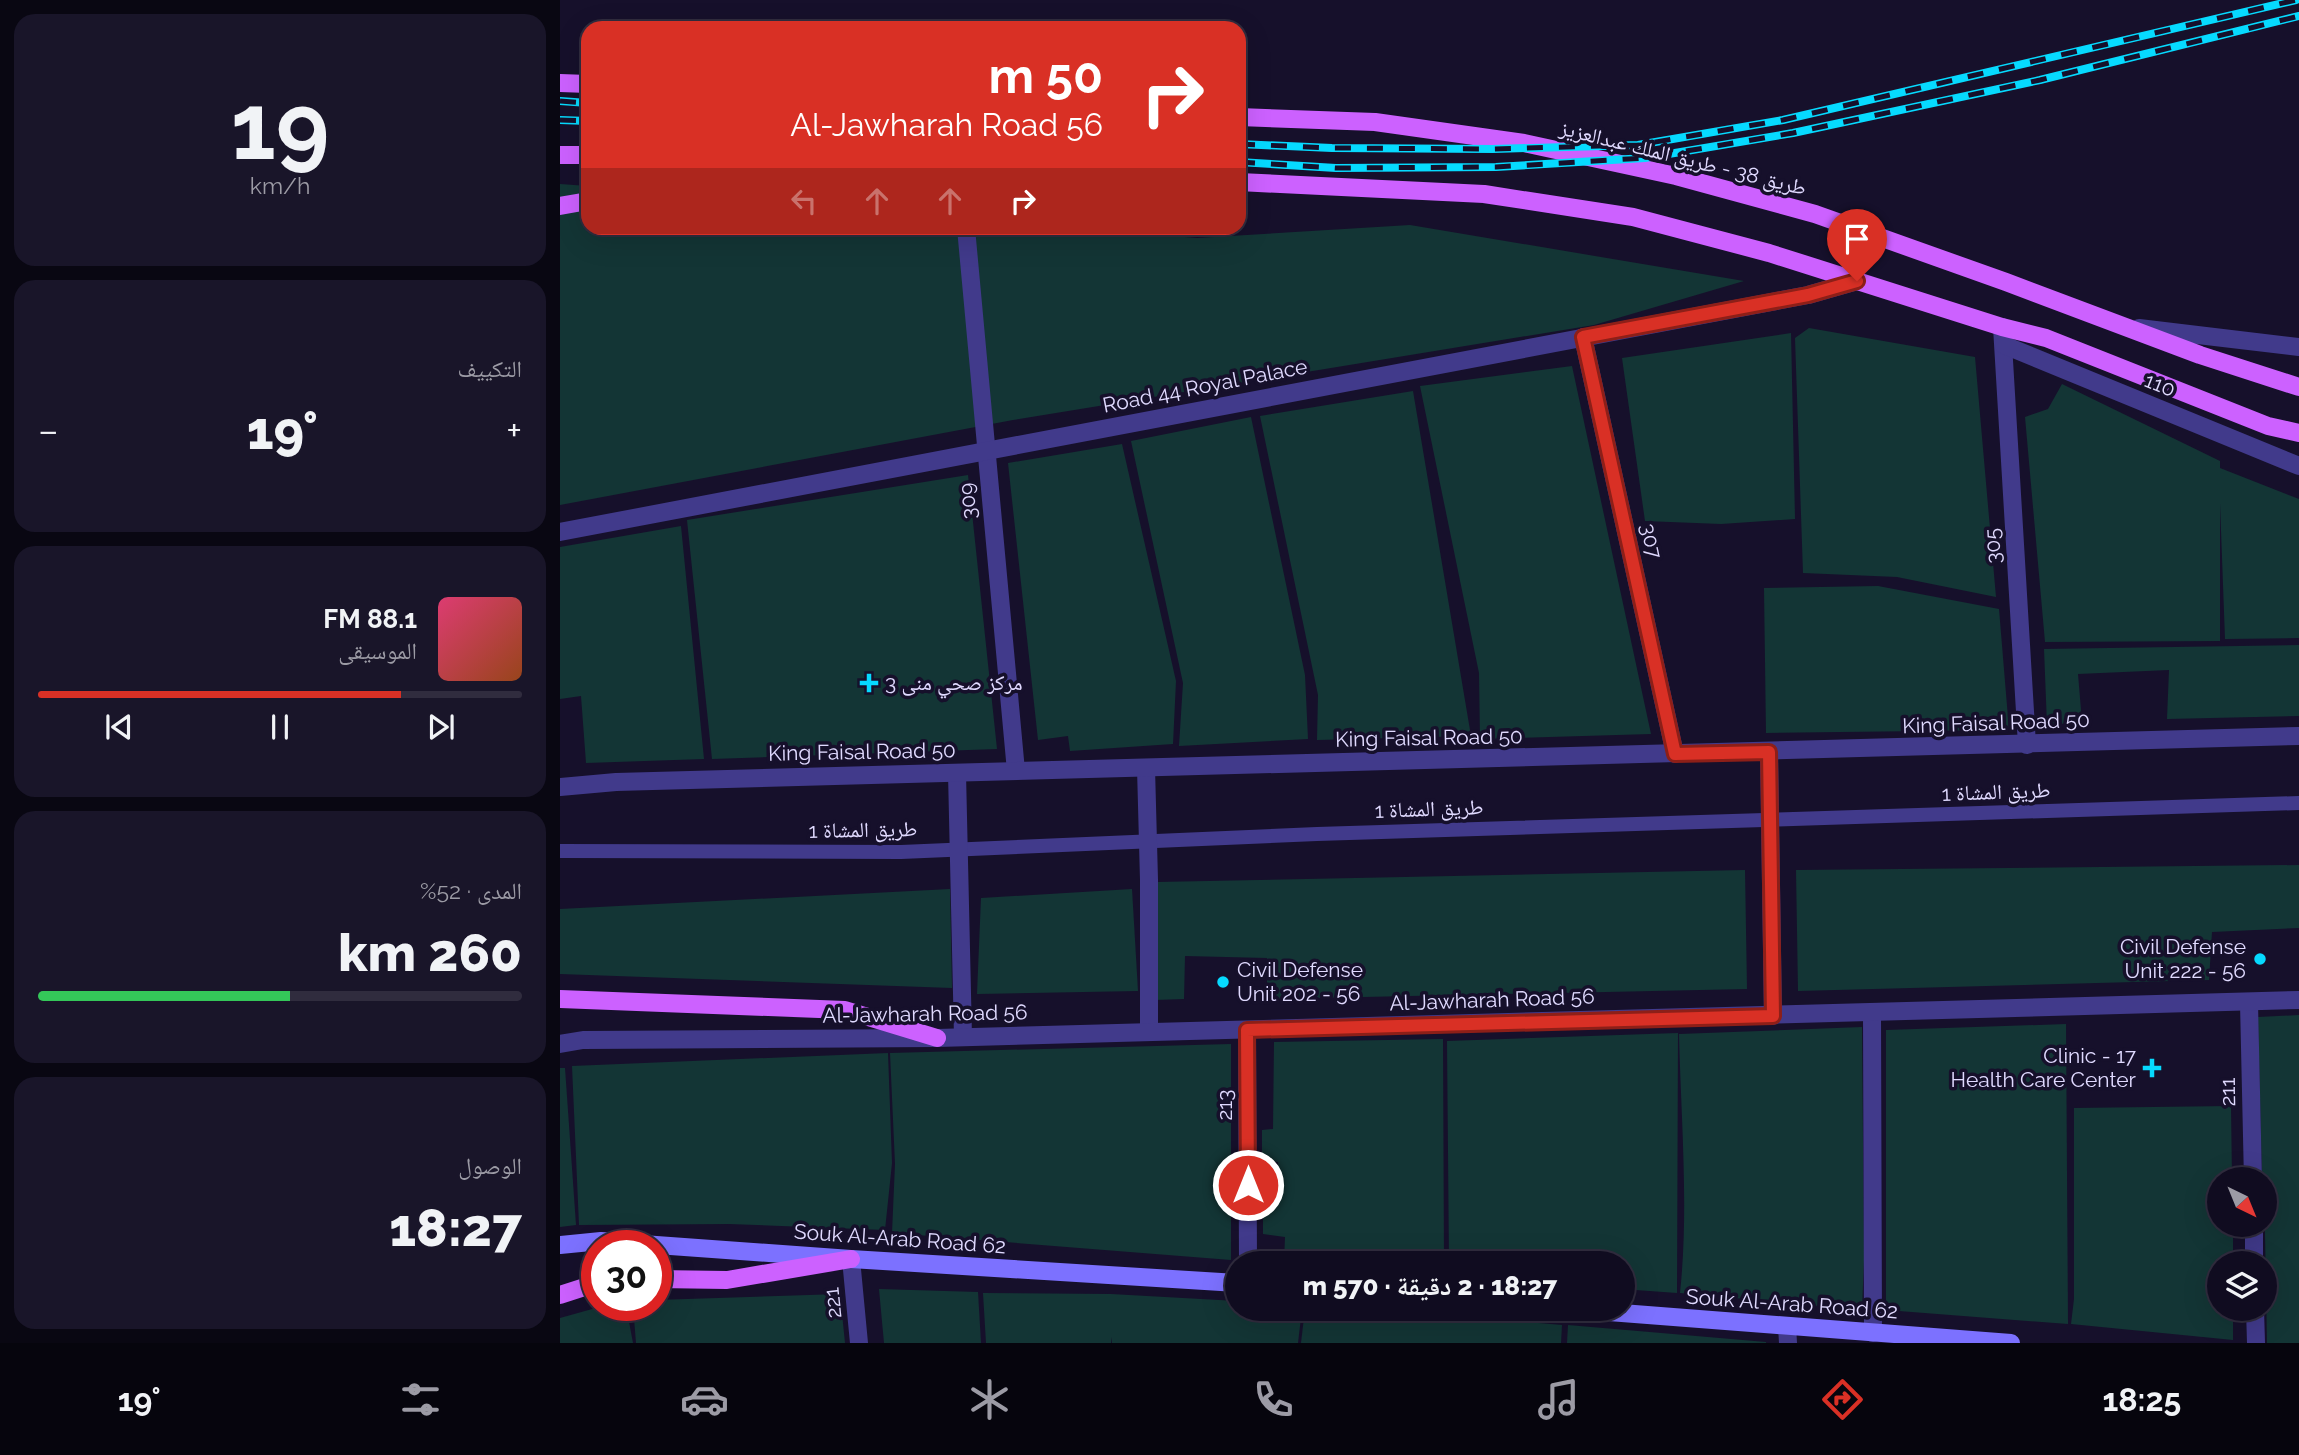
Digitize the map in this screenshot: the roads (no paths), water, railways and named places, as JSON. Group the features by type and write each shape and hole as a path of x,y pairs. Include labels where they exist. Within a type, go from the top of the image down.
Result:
{"main road":[{"path":"560,83 581,84"},
{"name":"طريق 38 - طريق الملك عبدالعزيز","path":"1246,117 1375,122 1524,143 1676,176 1815,214 2200,355 2299,387"},
{"path":"560,155 581,155"},
{"path":"1246,182 1484,194 1633,217 1769,253 1857,281 2003,336 2046,338 2268,426 2299,433"},
{"path":"560,206 581,202"},
{"path":"560,999 845,1010 937,1038"},
{"name":"Souk Al-Arab Road 62","path":"560,1245 601,1241 1225,1282"},
{"path":"672,1279 727,1280 851,1259"},
{"path":"560,1295 581,1288"},
{"name":"Souk Al-Arab Road 62","path":"1635,1317 1788,1335 1873,1333 2011,1343"}],"street":[{"name":"309","path":"967,235 1016,771"},
{"name":"Road 44 Royal Palace","path":"560,532 1808,295 1857,281"},
{"path":"2125,327 2299,347"},
{"name":"110","path":"2003,336 2299,466"},
{"name":"305","path":"2003,336 2027,745"},
{"name":"307","path":"1583,337 1675,754"},
{"name":"King Faisal Road 50","path":"560,787 616,782 2299,736"},
{"path":"1769,752 1773,1016"},
{"path":"1146,768 1149,1032"},
{"path":"957,773 963,1037"},
{"name":"طريق المشاة 1","path":"560,851 901,852 1147,841 2299,803"},
{"name":"Al-Jawharah Road 56","path":"560,1044 583,1040 937,1038 2299,1000"},
{"name":"211","path":"2249,1003 2253,1167"},
{"path":"1872,1013 1873,1333"},
{"name":"213","path":"1247,1030 1248,1251"},
{"name":"221","path":"851,1259 859,1343"},
{"path":"2255,1321 2256,1343"}],"railway":[{"path":"1246,144 1493,149 1638,145 1783,120 2296,0"},
{"path":"1246,162 1336,168 1496,167 1645,158 1793,133 2040,80 2299,16"},
{"path":"560,101 581,102"},
{"path":"560,120 581,121"}],"place":[{"name":"مركز صحي منى 3","path":"869,683"},
{"name":"Civil Defense Unit 222 - 56","path":"2260,959"},
{"name":"Civil Defense Unit 202 - 56","path":"1223,982"},
{"name":"Clinic - 17 Health Care Center","path":"2152,1068"}]}
